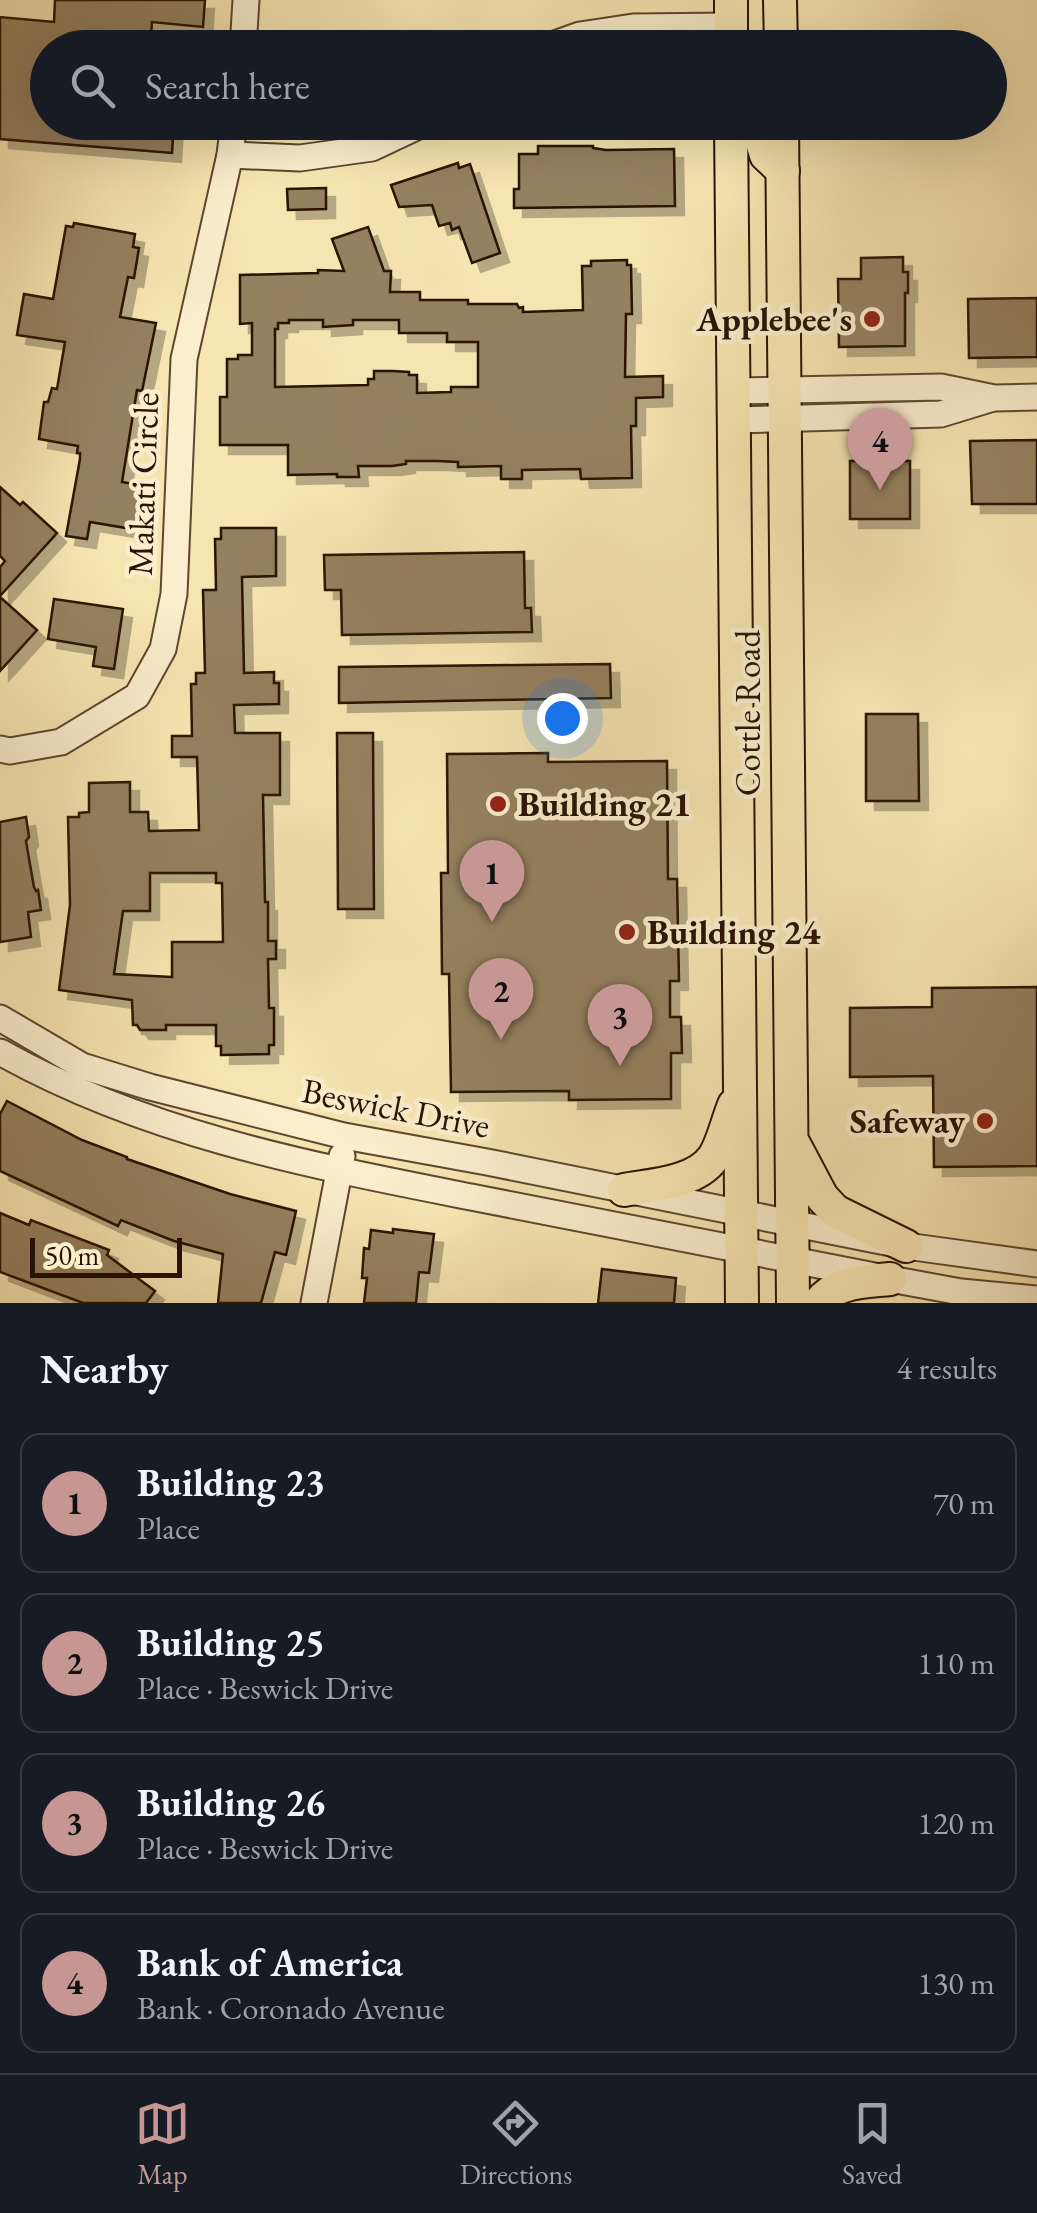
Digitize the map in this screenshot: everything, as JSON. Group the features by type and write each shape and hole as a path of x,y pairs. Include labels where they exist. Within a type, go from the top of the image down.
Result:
{"main road":[{"path":"752,0 781,22"},
{"name":"Cottle Road","path":"731,140 742,1303"},
{"path":"761,140 766,155 783,171"},
{"name":"Cottle Road","path":"782,140 794,1303"},
{"path":"624,1190 676,1182 702,1168 714,1157 740,1086"},
{"path":"793,1143 822,1197 835,1210 906,1246"},
{"path":"819,1303 827,1293 843,1285 890,1279"}],"street":[{"path":"244,30 246,0"},
{"path":"613,30 735,30"},
{"name":"Makati Circle","path":"0,749 10,751 61,742 136,696 162,649 174,594 184,359 232,140"},
{"path":"230,155 300,158 372,148 389,140"},
{"path":"734,406 940,387 994,398 1037,397"},
{"name":"Beswick Drive","path":"0,1018 82,1066 150,1088 344,1136 906,1246 1037,1264"},
{"name":"Beswick Drive","path":"0,1052 126,1112 220,1142 340,1171 890,1279 961,1292 1037,1299"},
{"path":"314,1303 344,1136"}],"building":[{"path":"55,0 205,0 203,27 152,22 151,30 30,30 30,140 173,140 172,153 0,139 0,17 54,22"},
{"path":"538,146 674,149 675,206 514,208 514,189 519,189 519,154 538,154"},
{"path":"458,163 459,168 470,164 500,253 472,263 459,227 452,230 450,223 439,226 432,205 399,207 391,185"},
{"path":"326,188 326,209 288,210 287,189"},
{"path":"74,223 135,234 133,247 139,248 134,278 128,277 120,317 156,323 142,391 137,390 122,482 145,486 138,530 90,522 87,539 66,536 80,459 78,446 39,439 44,402 48,402 52,388 57,389 65,342 17,335 24,294 53,299 66,226 73,227"},
{"path":"368,227 384,271 391,271 390,292 420,292 420,300 517,304 523,312 583,310 582,266 591,266 591,261 627,260 627,265 631,265 632,314 626,314 625,377 663,376 663,397 636,398 636,426 631,426 632,478 581,479 580,469 522,470 522,479 501,479 501,466 458,467 458,462 437,461 358,466 359,477 288,475 288,445 220,445 220,397 227,397 227,359 252,355 252,323 240,324 240,275 344,271 332,239","holes":["323,320 323,327 353,325 353,320 399,320 399,333 447,333 447,342 478,342 478,387 417,393 417,375 393,371 374,371 374,379 368,379 368,385 275,387 278,323"]},
{"name":"Applebee's","path":"903,257 903,272 908,272 905,346 839,347 838,279 861,279 861,258"},
{"path":"1037,298 1037,357 969,358 968,299"},
{"path":"1037,440 1037,504 972,504 970,441"},
{"path":"850,461 910,461 910,519 850,519"},
{"path":"0,487 57,533 0,596 0,567 5,561 0,556"},
{"path":"221,528 276,528 276,576 242,577 244,673 274,672 274,683 279,683 279,704 234,705 235,733 280,733 280,795 263,795 268,941 276,941 276,959 268,959 269,1008 274,1008 274,1045 269,1045 269,1054 221,1055 221,1046 216,1046 216,1025 166,1025 166,1030 140,1030 133,1025 132,1000 59,990 70,905 68,817 89,812 89,783 130,782 130,812 148,812 149,831 199,830 197,757 172,757 172,736 192,736 191,684 196,684 196,673 205,673 203,590 216,590 215,539 221,539","holes":["150,873 216,873 216,883 222,883 223,942 172,942 172,977 114,974 123,911 150,911"]},
{"path":"524,552 525,608 531,608 532,632 342,635 341,590 325,590 324,555"},
{"path":"0,597 37,630 0,671"},
{"path":"54,599 123,609 114,669 93,666 96,647 48,639"},
{"path":"610,664 611,698 339,703 339,667"},
{"path":"866,714 918,714 919,801 866,801"},
{"path":"337,733 373,733 374,909 338,909"},
{"path":"548,753 548,762 667,761 668,879 677,879 679,981 670,981 670,1017 681,1017 682,1053 671,1053 671,1099 569,1100 569,1091 451,1092 449,974 442,974 441,873 448,873 447,754"},
{"path":"26,817 26,841 41,910 28,912 31,937 0,942 0,822"},
{"name":"Safeway","path":"1037,987 1037,1166 934,1167 933,1076 850,1077 850,1008 932,1007 932,988"},
{"path":"7,1101 127,1159 230,1194 296,1211 286,1255 275,1252 261,1303 218,1303 223,1254 174,1241 121,1220 118,1226 0,1171 0,1114"},
{"path":"0,1213 29,1225 31,1220 109,1250 107,1255 155,1291 146,1303 83,1303 0,1272"},
{"path":"393,1229 434,1234 429,1273 419,1272 416,1303 364,1303 364,1248 369,1249 371,1230 393,1233"},
{"path":"602,1269 676,1278 674,1303 598,1303"}],"place":[{"name":"Applebee's","path":"872,319"},
{"name":"Bank of America","path":"880,490"},
{"name":"Building 21","path":"498,804"},
{"name":"Building 23","path":"492,922"},
{"name":"Building 24","path":"627,932"},
{"name":"Building 25","path":"501,1040"},
{"name":"Building 26","path":"620,1066"},
{"name":"Safeway","path":"985,1121"}]}
